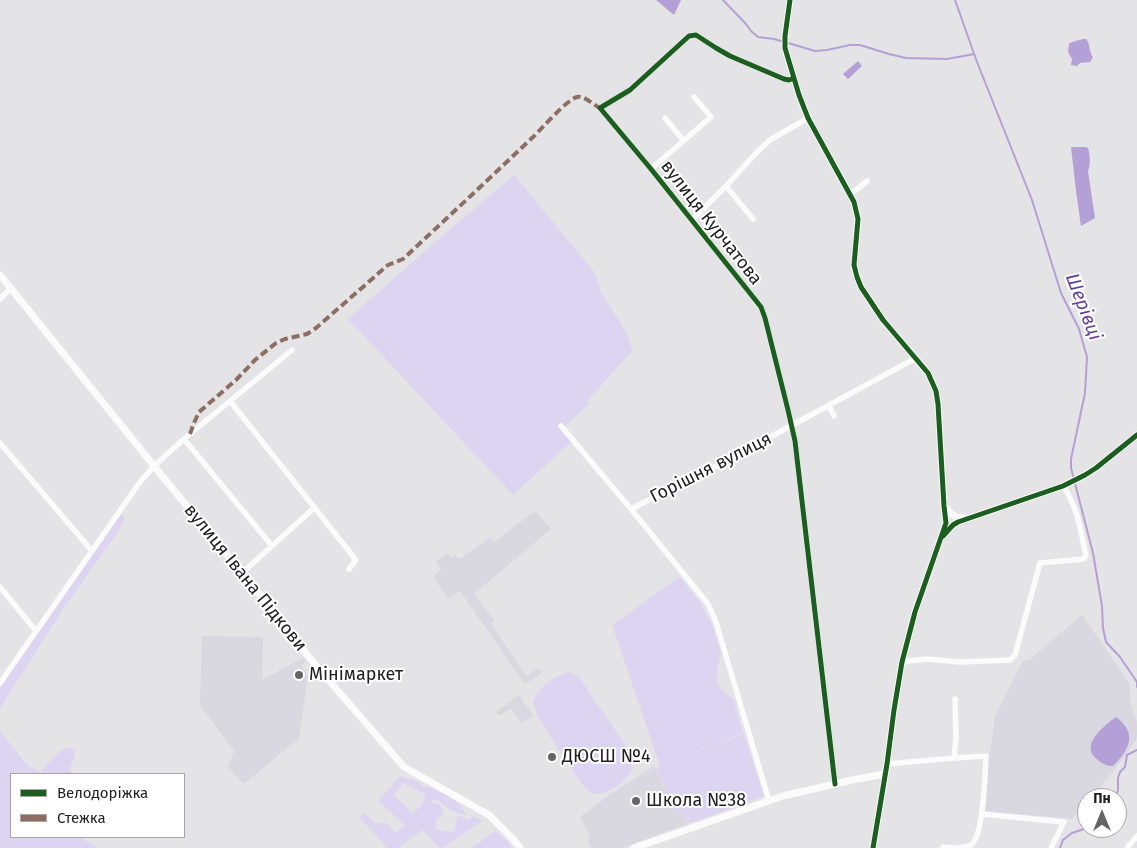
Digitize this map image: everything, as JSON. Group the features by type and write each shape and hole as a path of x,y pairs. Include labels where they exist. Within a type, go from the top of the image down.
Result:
{"street":[{"path":"790,0 785,48 808,118 854,202 858,219 854,265 857,277 861,287 883,320 928,373 936,391 938,404 946,523 918,603 902,662 873,848"},
{"name":"вулиця Курчатова","path":"794,78 790,80 784,79 730,56 696,35 692,35 630,90 600,108 761,307 768,327 794,441 835,784"},
{"path":"651,169 712,117 694,97"},
{"path":"665,118 684,141"},
{"path":"692,220 770,140 808,118"},
{"path":"850,193 867,181"},
{"path":"726,186 753,220"},
{"name":"вулиця Івана Підкови","path":"0,275 313,662 404,767 489,815 520,848"},
{"path":"0,299 11,288"},
{"path":"0,683 140,482 154,466 292,350"},
{"name":"Горішня вулиця","path":"631,509 726,461 916,358"},
{"path":"230,401 356,560 349,569"},
{"path":"829,406 834,416"},
{"path":"561,426 708,604 716,622 769,801"},
{"path":"942,538 953,525 967,519 1064,486 1116,453 1137,435"},
{"path":"184,439 272,546"},
{"path":"0,443 92,551"},
{"path":"902,662 926,659 960,662 1010,660 1016,655 1040,563 1083,559 1086,556 1072,501 1064,486"},
{"path":"944,506 954,516 967,519"},
{"path":"242,573 314,508"},
{"path":"0,588 36,631"},
{"path":"954,758 956,737 955,699"},
{"path":"887,764 986,756 982,814 975,840 967,847 943,848"},
{"path":"634,848 769,801 803,791 885,774"},
{"path":"982,814 1064,822 1051,848"},
{"path":"1127,848 1137,836"}],"shaded area":[{"path":"656,0 681,0 674,15"},
{"path":"1083,39 1088,41 1093,57 1090,62 1080,63 1077,66 1071,65 1072,59 1068,52 1069,44"},
{"path":"858,61 862,66 848,79 843,74"},
{"path":"1071,147 1088,148 1090,157 1088,171 1095,218 1081,226 1076,191"},
{"path":"514,175 595,273 602,295 629,338 632,351 587,401 589,404 561,430 572,441 513,495 348,319"},
{"path":"535,511 551,529 475,593 494,620 491,624 526,676 539,668 542,673 525,684 460,591 448,599 433,576 441,570 436,562 447,553 451,558 455,555 460,559 490,537 494,542"},
{"path":"121,514 125,518 120,529 63,609 0,708 0,688"},
{"path":"680,577 702,605 712,625 721,652 716,677 720,688 733,699 743,733 681,758 744,734 764,796 688,824 683,811 676,813 656,768 660,766 612,625"},
{"path":"1082,615 1130,684 1130,701 1137,722 1136,740 1099,788 1077,788 1077,813 1072,819 984,811 987,756 990,753 995,716 1023,660 1029,660"},
{"path":"202,636 263,637 262,680 303,658 306,661 301,665 308,675 299,738 244,784 228,767 234,751 200,705"},
{"path":"571,672 578,676 630,752 632,761 630,773 625,780 611,789 596,794 587,789 564,758 538,717 533,701 540,690 549,682"},
{"path":"519,695 533,715 522,723 511,708 500,716 496,712"},
{"path":"1116,717 1127,729 1129,741 1124,753 1111,766 1098,760 1093,755 1091,749 1095,737"},
{"path":"0,731 28,766 40,772 59,752 67,747 75,750 75,756 69,770 74,773 10,773 10,838 85,838 84,840 99,848 0,848"},
{"name":"Школа №38","path":"654,766 676,813 683,811 687,824 622,848 591,848 588,841 590,836 580,817 615,791"},
{"path":"400,776 419,782 425,788 427,786 444,794 460,805 466,815 454,812 437,800 431,800 431,802 439,804 443,811 443,815 437,820 436,829 447,832 455,831 457,815 468,820 473,816 482,821 442,848 439,848 423,830 400,846 401,848 386,848 359,817 365,813 375,824 386,822 396,833 405,825 378,801","holes":["403,783 425,794 421,805 412,813 394,795"]},
{"path":"495,831 512,848 472,848"}],"waterway":[{"path":"723,0 758,37 784,42"},
{"name":"Шерівці","path":"955,0 977,62 1032,200 1061,293 1079,329 1087,357 1085,393 1071,459 1071,468 1093,553 1106,642 1120,657 1137,682 1137,687"},
{"path":"788,43 815,51 860,45 906,58 947,59 974,54"},
{"path":"1118,788 1118,778 1120,772 1125,767 1127,755 1137,750"},
{"path":"1060,848 1063,840 1077,831"}],"marked path":[{"path":"190,434 199,412 236,380 255,360 276,343 307,334 316,328 388,265 403,259 572,99 580,97 600,108"}],"cycle path":[{"path":"790,0 785,48 808,118 854,202 858,219 854,265 857,277 861,287 883,320 928,373 936,391 938,404 946,523 915,612 902,662 873,848"},
{"path":"794,78 784,79 730,56 696,35 689,36 630,90 600,108 761,307 765,318 795,441 835,784"},
{"path":"943,536 958,522 1063,486 1085,475 1137,435"}],"place":[{"name":"Мінімаркет","path":"299,675"},
{"name":"ДЮСШ №4","path":"552,757"},
{"name":"Школа №38","path":"636,801"}]}
